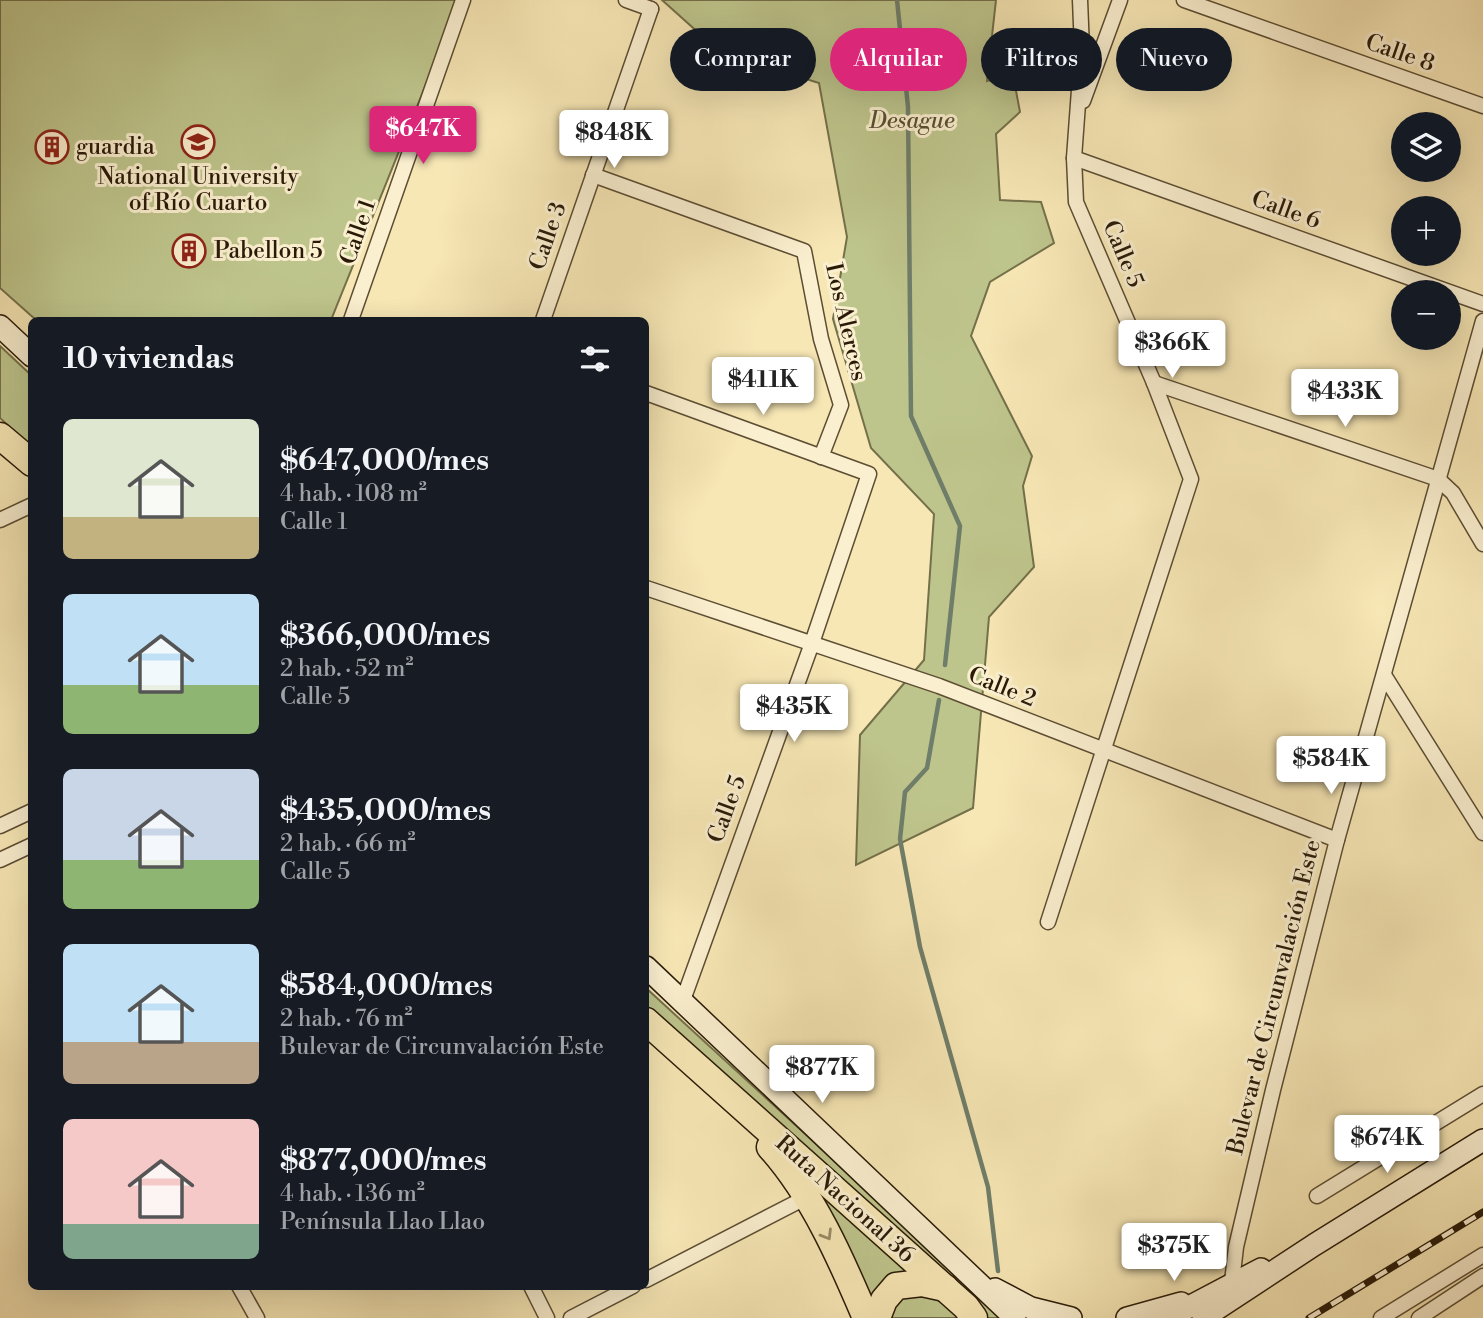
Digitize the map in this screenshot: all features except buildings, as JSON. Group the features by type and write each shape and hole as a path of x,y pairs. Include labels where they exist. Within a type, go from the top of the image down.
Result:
{"highway":[{"path":"0,436 28,460"},
{"name":"Ruta Nacional 36","path":"649,1024 945,1288 974,1318"},
{"name":"Ruta Nacional 36","path":"713,1083 784,1163 837,1251 866,1318"},
{"path":"877,1318 888,1292 896,1286 908,1283 945,1288"}],"main road":[{"path":"0,326 28,352"},
{"path":"649,970 1015,1318"},
{"path":"1203,1318 1483,1140"},
{"path":"1127,1318 1161,1311 1314,1245"},
{"path":"968,1275 1031,1308 1071,1318"},
{"path":"1168,1318 1232,1282"}],"street":[{"name":"Calle 1","path":"352,317 463,0"},
{"path":"626,0 656,4"},
{"name":"Calle 5","path":"1048,922 1191,480 1154,383 1076,202 1074,158 1082,49 1080,0"},
{"path":"1076,119 1120,0"},
{"name":"Calle 8","path":"1184,0 1483,106"},
{"name":"Calle 3","path":"544,317 656,4"},
{"name":"Calle 6","path":"1074,158 1483,304"},
{"name":"Los Alerces","path":"593,175 804,251 821,339 841,405 821,457"},
{"name":"Bulevar de Circunvalación Este","path":"1232,1282 1236,1247 1337,839 1483,321"},
{"path":"1154,383 1438,479 1453,493 1483,544"},
{"path":"649,394 821,457"},
{"name":"Calle 5","path":"683,1000 811,646 869,474 821,457"},
{"path":"0,520 28,507"},
{"name":"Calle 2","path":"649,588 811,646 939,686 1102,751 1337,839"},
{"path":"1384,675 1483,833"},
{"path":"0,826 28,813"},
{"path":"0,860 28,847"},
{"path":"1317,1196 1483,1094"},
{"path":"649,1277 805,1198"},
{"path":"1381,1318 1483,1255"},
{"path":"1419,1318 1483,1276"},
{"path":"241,1290 257,1318"},
{"path":"533,1290 547,1318"},
{"path":"571,1318 625,1290"}],"green space":[{"name":"National University of Río Cuarto","path":"0,0 460,0 332,317 33,317 0,288"},
{"name":"Desague","path":"662,0 996,0 993,28 981,28 981,91 1016,91 1020,112 996,134 1000,200 1041,202 1054,243 990,282 971,336 1032,456 1023,486 1034,567 989,617 973,808 856,865 860,735 924,660 934,514 871,448 833,319 847,237 819,83 816,82 816,28 693,28"},
{"path":"0,346 28,372 28,444 0,418"},
{"path":"649,991 1006,1318 986,1318 649,1010"},
{"path":"794,1162 911,1271 882,1282 869,1309"},
{"path":"905,1292 935,1298 948,1306 959,1318 889,1318 891,1306"}],"waterway":[{"path":"897,0 908,107 911,416 960,526 945,665"},
{"path":"939,700 927,768 905,792 900,839 920,947 988,1187 998,1271"}],"railway":[{"path":"1309,1318 1483,1212"}],"place":[{"name":"National University of Río Cuarto","path":"198,142"},
{"name":"guardia","path":"52,147"},
{"name":"Pabellon 5","path":"189,251"}]}
